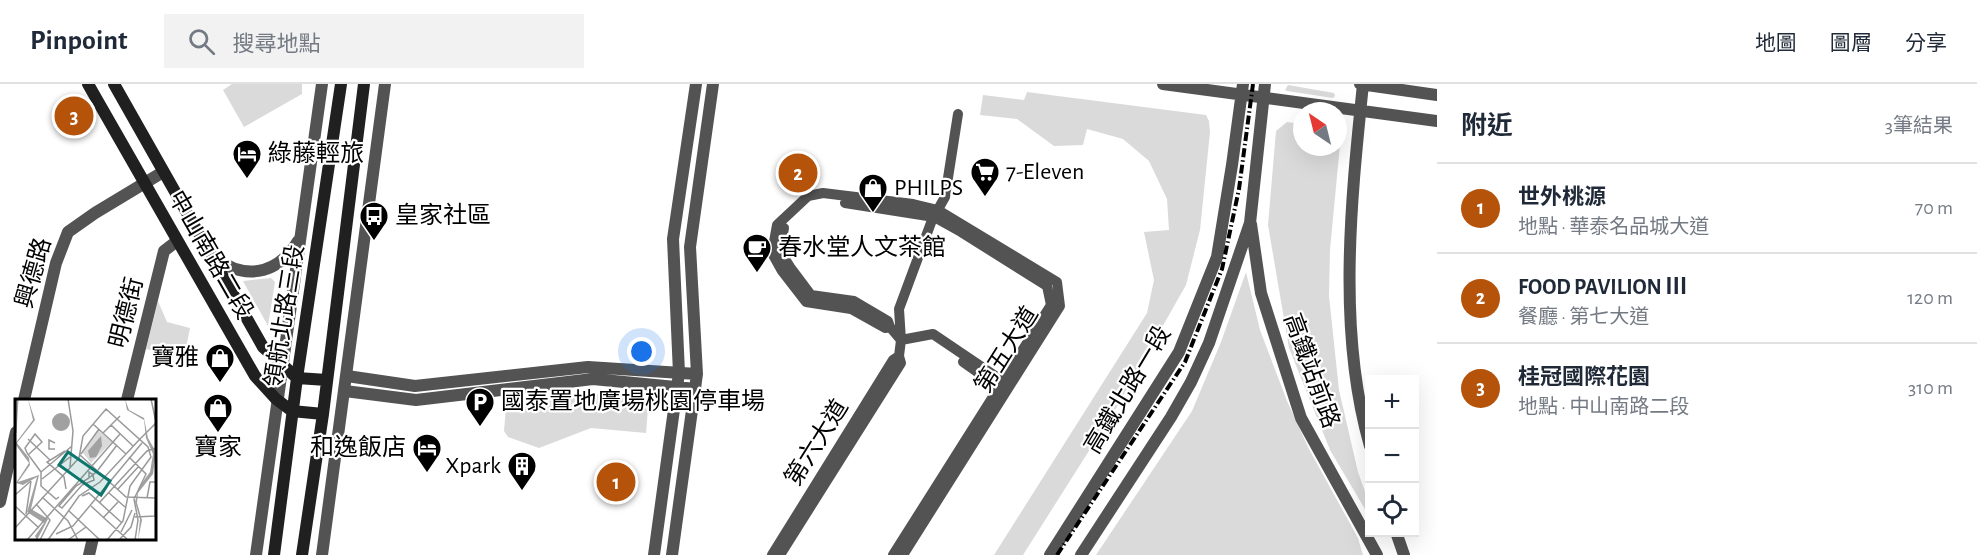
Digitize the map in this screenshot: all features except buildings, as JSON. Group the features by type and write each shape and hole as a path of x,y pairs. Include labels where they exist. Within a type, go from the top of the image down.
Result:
{"main road":[{"name":"中山南路二段","path":"88,84 255,376 276,399 292,411"},
{"name":"中山南路二段","path":"114,84 263,347 297,378"},
{"name":"領航北路三段","path":"274,555 292,411 341,84"},
{"name":"領航北路三段","path":"302,555 323,414 364,84"},
{"path":"297,378 327,380"},
{"path":"292,411 323,414"}],"street":[{"name":"領航北路三段","path":"256,555 276,399 322,84"},
{"path":"322,555 385,84"},
{"path":"654,555 679,373 673,239 696,84"},
{"path":"672,555 696,389 690,247 713,84"},
{"path":"1163,84 1264,90 1360,110 1437,121"},
{"path":"1360,110 1362,84 1437,95"},
{"name":"高鐵北路一段","path":"1050,555 1179,352 1217,257 1242,89"},
{"name":"高鐵北路一段","path":"1081,555 1191,382 1209,342 1250,223 1264,90"},
{"name":"高鐵站前路","path":"1360,110 1350,277 1355,383 1366,429"},
{"name":"第六大道","path":"780,555 901,363 899,309 936,214 945,197 958,114"},
{"name":"興德路","path":"24,399 56,263 68,232 163,172"},
{"path":"936,214 913,204 823,193 808,196 777,225 772,253 782,271 806,302 851,309 885,328 890,327 901,340 933,334 1004,386"},
{"name":"第五大道","path":"893,555 1004,386 1060,306 1057,282 936,214"},
{"name":"高鐵站前路","path":"1250,223 1261,293 1301,418 1377,555"},
{"path":"208,252 222,264 238,271 258,272 277,264 291,253 300,238"},
{"name":"明德街","path":"127,399 164,251 177,241"},
{"name":"第六大道","path":"772,555 893,360 899,356"},
{"path":"327,380 346,376 415,386 588,367 697,374"},
{"path":"345,392 416,400 593,379 696,389"},
{"name":"第五大道","path":"903,555 1004,386"},
{"path":"323,414 345,392"},
{"path":"0,502 14,453"},
{"path":"1398,537 1404,555"},
{"path":"89,555 93,540"}],"shaded area":[{"path":"232,84 302,84 302,94 244,127 223,90"},
{"path":"1288,85 1334,93 1335,96 1333,98 1287,91 1285,90"},
{"path":"1027,92 1206,115 1210,132 1200,230 1186,285 1118,405 1023,555 994,555 1147,313 1154,280 1144,232 1169,230 1167,199 1149,161 1123,139 1087,129 1083,145 1054,146 1017,119 980,115 983,95 1024,100"},
{"path":"1287,122 1293,123 1293,156 1339,156 1330,250 1329,296 1339,390 1358,472 1365,492 1365,509 1330,450 1289,348 1268,225 1276,131"},
{"path":"1246,272 1260,330 1287,401 1309,449 1358,538 1363,555 1096,555 1192,411 1221,342"},
{"path":"271,278 275,282 268,326 243,281"},
{"path":"158,301 167,322 190,328 184,358 146,349"},
{"path":"604,393 649,397 646,433 591,428 539,448 508,437 504,431 506,407"}],"railway":[{"path":"1057,555 1185,362 1222,269 1239,189 1253,84"}],"place":[{"name":"桂冠國際花園","path":"74,116"},
{"name":"FOOD PAVILION Ⅲ","path":"798,173"},
{"name":"綠藤輕旅","path":"247,180"},
{"name":"7-Eleven","path":"985,198"},
{"name":"PHILPS","path":"873,214"},
{"name":"皇家社區","path":"374,242"},
{"name":"春水堂人文茶館","path":"757,274"},
{"name":"寶雅","path":"220,384"},
{"name":"國泰置地廣場桃園停車場","path":"480,428"},
{"name":"寶家","path":"218,434"},
{"name":"和逸飯店","path":"427,474"},
{"name":"世外桃源","path":"616,482"},
{"name":"Xpark","path":"522,492"}]}
